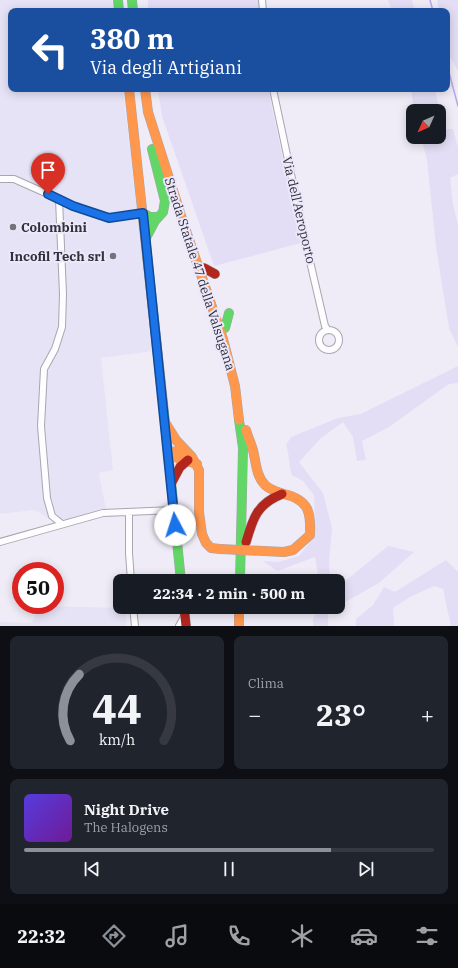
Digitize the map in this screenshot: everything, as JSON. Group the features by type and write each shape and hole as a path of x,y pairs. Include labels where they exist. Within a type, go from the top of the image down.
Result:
{"main road":[{"path":"132,0 136,6"},
{"path":"128,92 146,238 181,574"},
{"name":"Strada Statale 47 della Valsugana","path":"145,92 148,112 183,222 224,339 235,386 243,448 240,574"},
{"name":"Strada Statale 47 della Valsugana","path":"150,92 160,138 225,328 238,386 244,424 245,445 246,543 244,574"},
{"path":"146,238 157,217 163,212 165,201 151,144 148,112"},
{"path":"143,213 150,217 157,217"},
{"path":"204,268 215,274"},
{"path":"225,328 229,313"},
{"path":"166,424 199,470 200,528 204,542 211,548 220,549 284,552 293,550 301,545 310,535 311,518 304,503 293,496 282,494 265,485 258,474 253,450 244,424"},
{"path":"169,452 174,458 180,460 192,460"},
{"path":"172,482 176,470 181,463 192,460"},
{"path":"246,543 251,522 261,505 271,498 282,494"},
{"path":"185,614 186,626"},
{"path":"239,614 239,626"},
{"path":"243,614 243,626"}],"street":[{"name":"Via dell'Aeroporto","path":"274,92 305,240 325,326 328,330"},
{"path":"0,179 14,178 73,206 109,218 143,213"},
{"path":"59,199 64,294 62,327 55,349 44,369 41,426 47,498 52,516 62,524"},
{"path":"0,542 103,513 174,510"},
{"path":"129,512 130,574"},
{"path":"134,614 135,626"},
{"path":"178,626 184,614"}],"shaded area":[{"path":"0,0 112,0 113,8 8,8 8,92 123,92 153,351 101,358 113,470 99,473 106,510 54,522 35,510 0,514"},
{"path":"148,0 258,0 259,8 148,8"},
{"path":"388,0 412,0 414,8 391,8"},
{"path":"437,0 458,0 458,71 450,57 450,8 438,8"},
{"path":"158,92 269,92 301,243 214,266 162,116"},
{"path":"411,92 436,92 438,104 413,104"},
{"path":"446,129 453,129 458,148 458,174 450,178 453,204 458,225 458,347 449,328 436,247 427,160 423,144 446,144"},
{"path":"458,366 458,383 449,384 389,427 362,441 366,460 357,461 353,437 343,422 321,438 299,462 323,493 332,528 329,562 330,574 318,574 315,557 277,571 263,561 278,562 299,556 315,536 314,495 303,481 292,475 286,445 291,437 338,418 361,414"},
{"path":"388,546 414,552 379,583 345,602 345,581"},
{"path":"446,560 458,572 458,626 451,626 443,589 434,586 410,597 393,608 394,626 356,626 356,619 373,605 384,587 395,592"},
{"path":"64,607 113,608 113,614 126,614 127,626 0,626 0,622 32,623 36,614 64,614"},
{"path":"316,614 328,614 328,626 313,626 313,619"}],"waterway":[{"path":"430,0 432,8"},
{"path":"450,76 458,106"}],"traffic: fast":[{"path":"118,0 119,8"},
{"path":"132,0 133,8"},
{"path":"146,238 155,221 163,212 165,201 152,149"},
{"path":"143,213 150,217 157,217"},
{"path":"225,328 229,313"},
{"path":"163,403 180,574"},
{"path":"239,420 243,448 240,574"}],"traffic: slow":[{"path":"129,92 163,403"},
{"path":"145,92 148,112 183,222 223,339 235,386 239,420"},
{"path":"166,424 176,440 192,457 199,470 199,512 202,534 206,543 211,548 220,549"},
{"path":"246,430 253,450 258,473 262,481 272,490 299,500 307,508 309,514 310,535 293,550 284,552"},
{"path":"189,454 182,451 169,452 179,459 197,464"},
{"path":"220,549 284,552"},
{"path":"239,614 239,626"}],"traffic: jam":[{"path":"204,268 215,274"},
{"path":"172,482 180,467 188,460"},
{"path":"246,542 251,526 261,507 282,494"},
{"path":"185,614 186,626"}],"place":[{"name":"Colombini","path":"13,227"},
{"name":"Incofil Tech srl","path":"113,256"}],"route":[{"path":"48,194 73,206 109,218 143,213 175,525"}]}
